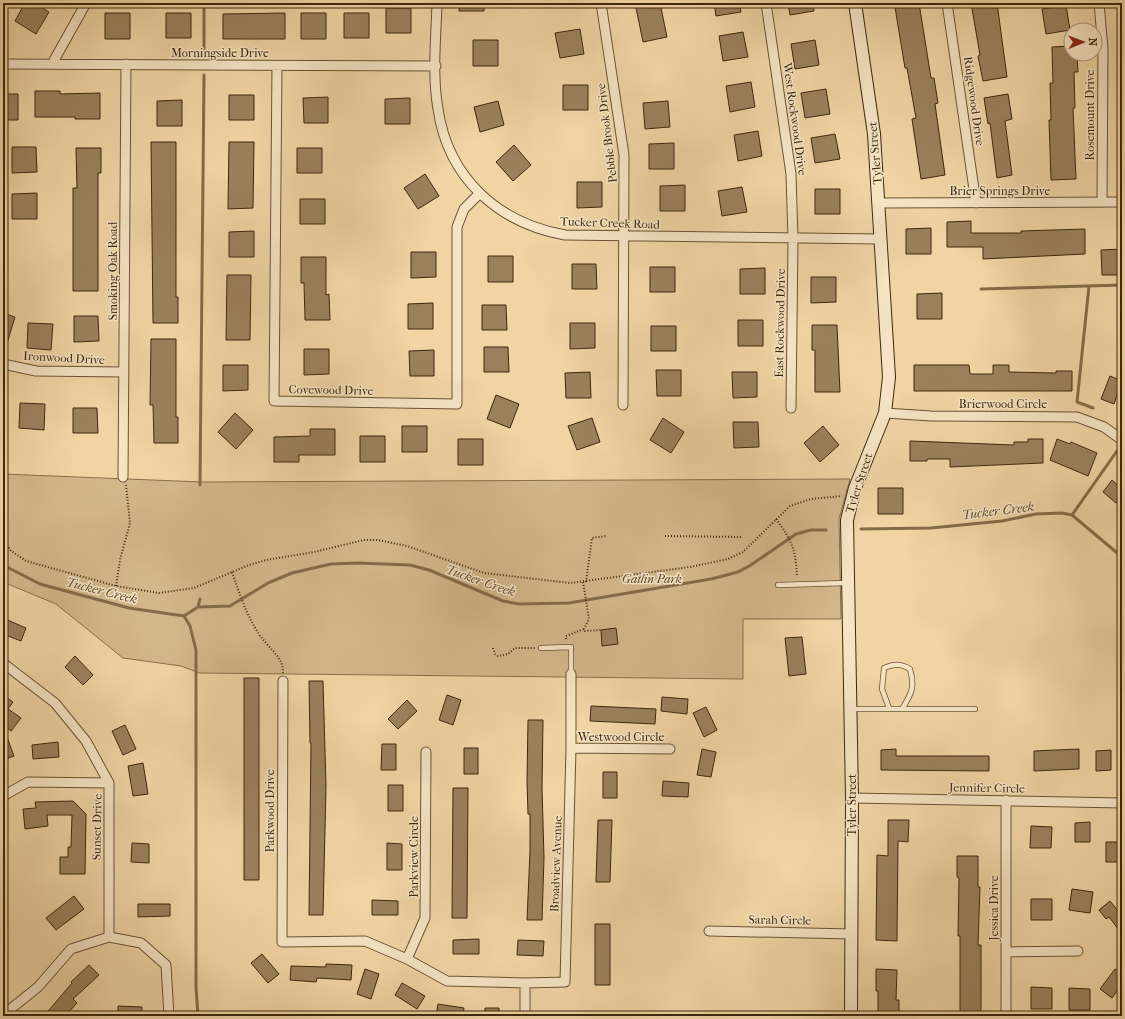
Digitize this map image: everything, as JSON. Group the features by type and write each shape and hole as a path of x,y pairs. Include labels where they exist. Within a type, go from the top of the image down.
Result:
{"street":[{"path":"52,64 86,3"},
{"name":"Tucker Creek Road","path":"436,3 438,109 442,129 459,169 480,194 494,206 528,226 565,235 880,239"},
{"name":"Pebble Brook Drive","path":"601,3 624,155 625,236 623,405"},
{"name":"West Rockwood Drive","path":"766,3 791,174 793,238"},
{"name":"Tyler Street","path":"851,1016 852,798 847,520 855,488 885,412 889,377 870,105 855,3"},
{"name":"Ridgewood Drive","path":"947,3 976,203"},
{"name":"Rosemount Drive","path":"1099,3 1103,49 1102,202"},
{"name":"Morningside Drive","path":"3,64 436,66"},
{"name":"Smoking Oak Road","path":"123,477 126,64"},
{"name":"Covewood Drive","path":"277,66 274,401 457,404 458,227 464,209 480,194"},
{"name":"Brier Springs Drive","path":"878,203 1122,202"},
{"name":"East Rockwood Drive","path":"791,408 793,238"},
{"name":"Ironwood Drive","path":"3,364 36,371 124,372"},
{"name":"Brierwood Circle","path":"885,412 931,416 1077,417 1104,426 1120,434"},
{"name":"Sunset Drive","path":"3,663 55,703 86,741 109,783 108,937"},
{"name":"Broadview Avenue","path":"525,983 565,982 571,748 571,674"},
{"name":"Parkwood Drive","path":"283,680 282,942 365,941 407,958"},
{"name":"Westwood Circle","path":"571,748 670,749"},
{"name":"Parkview Circle","path":"407,958 425,918 426,752"},
{"path":"3,796 28,782 109,783"},
{"name":"Jennifer Circle","path":"852,798 1122,803"},
{"name":"Jessica Drive","path":"1006,800 1006,1016"},
{"name":"Sarah Circle","path":"709,931 852,934"},
{"path":"3,1015 38,987 71,949 108,937 141,943 166,965 169,1016"},
{"path":"1007,952 1078,951"},
{"path":"407,958 447,981 525,983 525,1016"}],"lane":[{"path":"778,585 848,583"},
{"path":"541,648 571,647 571,674"},
{"path":"889,708 882,689 884,668 894,664 902,665 910,669 913,682 911,696 902,709"},
{"path":"851,709 975,709"}],"path":[{"path":"116,586 120,560 130,523 126,481 123,477"},
{"path":"3,537 10,550 26,560 116,586 153,593 177,592 204,585 232,572 266,560 314,552 346,543 378,540 407,546 489,574 557,583 585,582 690,567 728,559 743,552 782,512 794,504 811,499 842,496"},
{"path":"776,519 784,530 793,548 796,568"},
{"path":"584,629 588,619 585,582 592,538 606,536"},
{"path":"665,536 741,537"},
{"path":"232,572 243,604 261,637 282,662 284,670"},
{"path":"566,647 566,636 584,629 585,631 601,630"},
{"path":"493,648 495,654 498,656 508,654 515,648 530,648"}],"green space":[{"name":"Gatlin Park","path":"3,474 202,482 850,479 839,519 841,619 743,619 743,679 199,673 181,666 123,658 56,604 3,582"}],"building":[{"path":"25,3 34,3 49,12 36,34 15,21"},
{"path":"459,3 484,3 484,11 459,11"},
{"path":"635,3 660,3 667,37 643,42"},
{"path":"714,3 739,3 741,12 716,16"},
{"path":"788,3 813,3 814,11 790,15"},
{"path":"919,3 931,78 934,78 938,103 935,104 945,175 921,179 912,119 916,118 907,68 905,68 895,7"},
{"path":"971,3 997,3 1007,77 983,81"},
{"path":"1066,5 1069,22 1063,22 1063,31 1046,34 1042,9"},
{"path":"386,8 411,8 411,33 386,33"},
{"path":"105,13 130,13 130,39 105,39"},
{"path":"166,13 191,13 191,38 166,38"},
{"path":"285,13 285,39 223,39 223,14"},
{"path":"301,13 326,13 326,39 301,39"},
{"path":"344,13 369,13 369,38 344,38"},
{"path":"580,29 584,54 560,58 555,33"},
{"path":"743,32 748,57 723,61 719,36"},
{"path":"473,40 498,40 498,66 473,66"},
{"path":"815,40 819,65 795,69 791,44"},
{"path":"1063,46 1063,62 1077,62 1078,72 1074,72 1075,108 1073,108 1076,179 1051,180 1049,120 1051,120 1050,83 1053,83 1052,47"},
{"path":"751,82 755,107 730,112 726,86"},
{"path":"563,85 588,85 588,110 563,110"},
{"path":"826,89 830,114 805,118 801,93"},
{"path":"35,91 60,91 60,94 100,93 100,119 75,119 75,117 35,117"},
{"path":"3,94 18,94 18,120 3,120"},
{"path":"1008,94 1012,119 1005,121 1012,175 997,178 990,123 988,124 984,98"},
{"path":"229,95 254,95 254,120 229,120"},
{"path":"328,97 328,123 304,123 303,98"},
{"path":"410,98 410,124 385,124 385,99"},
{"path":"182,100 182,126 157,126 157,101"},
{"path":"498,101 504,125 480,132 474,107"},
{"path":"668,101 670,127 645,129 643,103"},
{"path":"758,131 762,156 738,161 734,135"},
{"path":"835,134 840,159 815,163 811,138"},
{"path":"151,142 176,142 176,297 178,297 178,323 153,323"},
{"path":"229,142 254,142 253,208 228,209"},
{"path":"674,143 674,169 649,169 649,144"},
{"path":"514,145 531,165 513,181 496,162"},
{"path":"12,147 36,147 37,172 12,173"},
{"path":"76,148 101,148 101,173 98,173 98,291 73,291 73,188 77,188"},
{"path":"297,148 322,148 322,173 297,173"},
{"path":"425,174 439,196 418,209 404,188"},
{"path":"577,182 602,182 602,207 577,208"},
{"path":"685,185 685,211 660,211 660,186"},
{"path":"742,187 747,212 722,216 718,191"},
{"path":"815,189 840,189 840,214 815,214"},
{"path":"37,193 37,219 12,219 12,194"},
{"path":"300,199 325,199 325,224 300,224"},
{"path":"971,221 971,233 1021,233 1021,231 1085,229 1085,254 983,259 983,247 947,247 947,222"},
{"path":"931,228 931,254 906,254 906,229"},
{"path":"254,231 254,257 229,257 229,232"},
{"path":"1122,249 1122,275 1102,275 1101,250"},
{"path":"411,252 436,252 436,277 411,278"},
{"path":"488,256 513,256 513,282 488,282"},
{"path":"301,257 326,257 326,295 329,294 330,320 305,320 304,283 301,283"},
{"path":"572,264 596,264 597,289 572,289"},
{"path":"650,267 675,267 675,292 650,292"},
{"path":"765,268 765,294 740,294 740,269"},
{"path":"227,275 251,275 250,340 226,340"},
{"path":"811,277 836,277 836,302 811,303"},
{"path":"942,293 942,319 917,319 917,294"},
{"path":"433,303 433,329 408,329 408,304"},
{"path":"482,305 506,305 507,330 482,330"},
{"path":"3,313 15,317 5,350 3,350"},
{"path":"74,316 98,316 99,341 74,342"},
{"path":"738,320 763,320 763,346 738,346"},
{"path":"28,323 53,324 51,350 27,348"},
{"path":"570,323 595,323 595,348 570,349"},
{"path":"812,325 837,325 840,392 815,392 815,350 812,350"},
{"path":"651,326 676,326 676,351 651,351"},
{"path":"151,339 176,339 176,417 178,417 178,443 154,443 153,405 150,405"},
{"path":"484,347 508,347 509,372 484,372"},
{"path":"304,349 329,349 329,374 304,375"},
{"path":"434,350 434,376 410,376 409,351"},
{"path":"223,365 248,365 248,390 223,391"},
{"path":"914,365 969,365 970,374 993,374 993,365 1009,365 1009,372 1056,373 1056,371 1072,371 1072,391 914,391"},
{"path":"656,370 681,370 681,396 657,396"},
{"path":"590,372 591,398 566,398 565,373"},
{"path":"732,372 757,372 757,397 733,398"},
{"path":"1110,376 1122,381 1114,404 1101,399"},
{"path":"496,395 519,404 510,428 487,419"},
{"path":"20,403 45,404 44,430 19,428"},
{"path":"73,408 97,408 98,433 73,433"},
{"path":"235,413 253,430 236,449 218,432"},
{"path":"592,418 600,442 577,450 568,426"},
{"path":"663,418 684,432 671,453 650,440"},
{"path":"733,422 758,422 759,447 734,448"},
{"path":"402,426 427,426 427,452 402,452"},
{"path":"823,426 839,445 820,462 804,443"},
{"path":"310,429 335,429 335,455 299,455 299,462 274,462 274,437 310,436"},
{"path":"360,436 385,436 385,462 360,462"},
{"path":"458,439 483,439 483,465 458,465"},
{"path":"1028,439 1043,439 1043,463 950,467 950,459 910,461 910,441 1014,445 1014,442 1028,442"},
{"path":"1057,439 1070,444 1071,442 1097,453 1088,476 1050,460"},
{"path":"1112,480 1122,489 1122,496 1116,503 1103,492"},
{"path":"878,488 903,488 903,514 878,514"},
{"path":"3,618 26,628 21,641 3,634"},
{"path":"616,628 618,644 602,646 601,630"},
{"path":"802,637 806,674 789,676 785,638"},
{"path":"75,656 93,675 83,685 65,667"},
{"path":"244,678 259,678 259,880 244,880"},
{"path":"309,681 323,681 326,786 323,915 309,915 311,743"},
{"path":"3,695 13,702 8,709 21,718 11,731 3,725"},
{"path":"447,695 461,700 453,725 439,720"},
{"path":"662,697 688,699 687,714 661,711"},
{"path":"407,700 417,711 398,729 388,719"},
{"path":"591,706 656,709 655,724 590,721"},
{"path":"706,707 717,730 704,737 693,713"},
{"path":"528,720 543,720 542,788 544,858 542,920 527,920 530,851 530,814 528,814 527,781"},
{"path":"125,725 136,749 123,755 112,731"},
{"path":"3,729 14,756 3,760"},
{"path":"58,742 59,757 33,759 32,745"},
{"path":"382,744 396,744 396,770 381,770"},
{"path":"464,748 478,748 478,774 464,774"},
{"path":"702,749 716,752 711,777 697,775"},
{"path":"896,749 896,756 989,756 989,771 881,770 881,750"},
{"path":"1079,749 1079,769 1034,771 1034,751"},
{"path":"1111,750 1111,770 1096,771 1096,751"},
{"path":"143,763 148,794 133,796 128,766"},
{"path":"603,772 617,772 617,798 603,798"},
{"path":"663,781 689,783 688,797 662,796"},
{"path":"388,785 403,785 403,811 388,811"},
{"path":"453,788 468,788 467,918 452,918"},
{"path":"73,801 86,814 85,874 60,874 60,857 68,857 68,847 71,847 72,815 47,815 48,826 25,829 23,809 36,808 35,802"},
{"path":"598,820 612,820 610,882 596,882"},
{"path":"888,820 909,820 908,842 898,841 897,941 876,940 877,855 888,856"},
{"path":"1090,822 1090,842 1075,842 1075,823"},
{"path":"1031,826 1052,827 1051,848 1030,848"},
{"path":"1106,842 1121,842 1121,862 1106,862"},
{"path":"132,843 149,844 149,863 131,862"},
{"path":"387,843 402,844 402,870 387,870"},
{"path":"957,856 978,856 978,887 980,887 978,945 981,945 981,1016 960,1016 960,936 958,936 959,878 957,877"},
{"path":"1072,889 1093,892 1090,913 1069,910"},
{"path":"74,896 84,909 56,930 46,918"},
{"path":"1031,899 1052,899 1052,920 1031,920"},
{"path":"372,900 398,901 398,915 372,915"},
{"path":"1110,901 1122,916 1122,934 1109,917 1106,919 1099,910"},
{"path":"138,904 170,904 170,916 138,917"},
{"path":"595,924 610,924 610,985 595,985"},
{"path":"479,939 479,954 453,954 453,940"},
{"path":"518,940 544,941 543,956 517,955"},
{"path":"262,954 279,974 268,983 251,963"},
{"path":"326,964 352,965 351,980 317,978 316,982 290,980 291,966 326,967"},
{"path":"89,965 99,975 73,999 77,1003 65,1016 44,1016 72,983 71,982"},
{"path":"365,969 379,974 371,999 357,994"},
{"path":"876,969 897,970 896,1000 899,1000 899,1016 878,1016"},
{"path":"1115,969 1122,974 1122,984 1112,998 1100,989"},
{"path":"402,983 425,996 417,1009 395,995"},
{"path":"1031,987 1052,988 1052,1009 1031,1009"},
{"path":"1069,988 1090,989 1090,1010 1069,1010"},
{"path":"438,1004 464,1008 463,1016 436,1016"},
{"path":"118,1006 142,1007 142,1016 118,1016"},
{"path":"485,1008 499,1008 499,1016 485,1016"}],"waterway":[{"path":"204,3 204,56"},
{"path":"200,485 204,75"},
{"path":"981,289 1122,285"},
{"path":"1089,286 1077,402 1093,408"},
{"path":"1072,515 1117,451"},
{"name":"Tucker Creek","path":"861,529 931,528 1002,521 1036,514 1062,513 1072,515 1122,557"},
{"name":"Tucker Creek","path":"3,565 40,584 129,608 184,616 198,607 230,606 268,583 292,573 331,564 358,563 410,565 429,570 503,601 519,604 569,603 711,579 738,572 751,565 796,534 811,530 826,530"},
{"name":"Tucker Creek","path":"198,607 200,599"},
{"path":"184,616 190,626 196,650 196,987 198,1016"}]}
